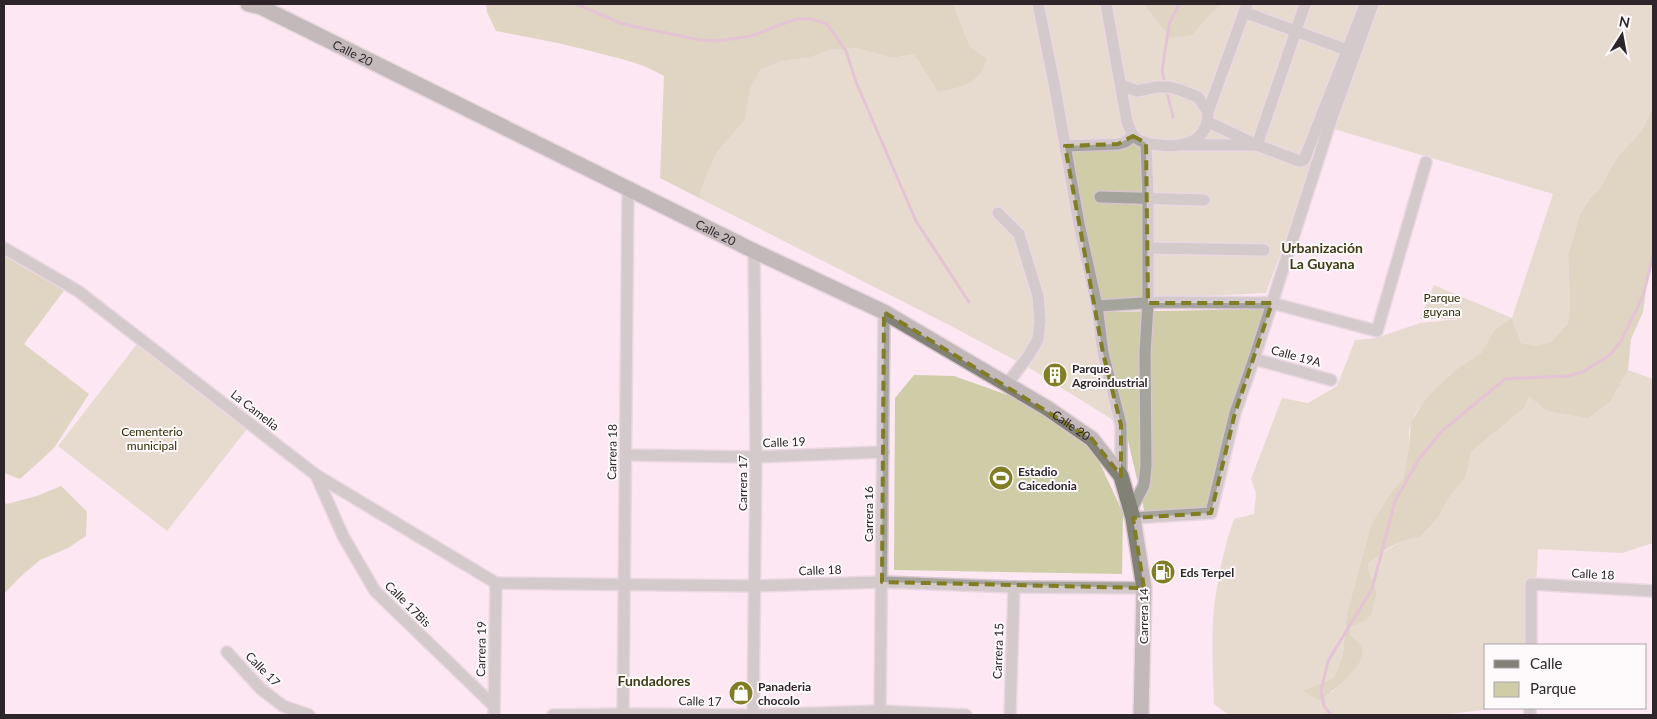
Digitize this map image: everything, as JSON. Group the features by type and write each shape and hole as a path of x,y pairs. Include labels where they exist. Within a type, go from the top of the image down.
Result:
{"main road":[{"name":"Calle 20","path":"248,4 279,16 754,252 884,312 1047,408 1092,439 1121,476 1132,514"},
{"name":"Carrera 14","path":"1132,514 1144,588 1141,715"}],"street":[{"path":"1038,4 1079,224 1097,306 1103,353 1122,425 1121,476"},
{"path":"1106,4 1125,108 1134,136 1146,143 1257,145"},
{"path":"1257,145 1305,4"},
{"path":"1198,97 1208,117 1257,145 1299,161 1304,160 1346,50 1366,4"},
{"path":"1146,143 1148,303 1146,466 1144,485 1132,514 1211,513 1235,413 1329,126 1373,4"},
{"path":"1183,145 1193,141 1203,131 1214,94 1245,8 1296,31 1346,50"},
{"path":"1122,85 1138,91 1157,86 1169,87 1198,97 1214,94"},
{"path":"1125,108 1138,91"},
{"path":"1065,146 1118,144 1134,136"},
{"path":"1097,306 1148,303 1272,303 1377,331 1426,162"},
{"name":"Carrera 18","path":"623,715 628,188"},
{"path":"1100,197 1204,200"},
{"path":"998,213 1019,234 1038,296 1040,321 1038,339 1029,355 1007,384"},
{"name":"La Camelia","path":"4,248 78,291 316,475 496,583"},
{"path":"1148,248 1264,250"},
{"name":"Carrera 17","path":"753,715 756,457 754,252"},
{"name":"Carrera 16","path":"880,713 884,312"},
{"name":"Calle 19A","path":"1254,359 1331,380"},
{"name":"Calle 19","path":"625,455 756,457 883,452"},
{"name":"Calle 17Bis","path":"316,475 343,536 375,591 494,711"},
{"name":"Calle 18","path":"496,583 755,586 882,582 1014,587 1144,588"},
{"name":"Carrera 19","path":"494,711 496,583"},
{"name":"Calle 18","path":"1531,644 1531,584 1653,591"},
{"name":"Carrera 15","path":"1010,715 1014,587"},
{"name":"Calle 17","path":"227,652 261,689 283,706 309,715"},
{"name":"Calle 17","path":"554,715 880,713 966,715"}],"highlighted area":[{"path":"1133,136 1146,143 1148,303 1272,303 1235,413 1211,513 1133,518 1144,588 882,582 884,312 1092,439 1121,476 1121,425 1103,353 1065,146 1118,144"}],"green space":[{"path":"953,4 1653,4 1653,108 1641,132 1618,156 1599,190 1590,198 1580,214 1568,255 1570,309 1568,323 1552,341 1537,346 1521,343 1512,318 1553,194 1327,127 1266,293 1106,301 1108,312 1263,309 1232,411 1209,510 1145,514 1127,436 1110,418 1026,366 699,198 706,176 718,151 745,120 750,89 760,70 779,62 811,57 830,50 855,48 893,58 914,54 938,92 970,47"},
{"name":"Parque guyana","path":"1434,285 1512,318 1495,329 1481,353 1459,367 1437,387 1415,414 1409,430 1409,447 1403,479 1389,495 1371,525 1347,613 1343,654 1334,678 1303,691 1332,692 1353,672 1361,646 1350,634 1350,627 1363,622 1377,591 1369,573 1368,564 1378,555 1405,539 1420,537 1438,518 1448,499 1466,476 1471,452 1524,408 1529,395 1611,401 1628,370 1653,379 1653,543 1622,553 1538,549 1533,644 1484,644 1484,709 1491,709 1440,715 1229,715 1214,704 1212,656 1214,607 1227,540 1234,519 1254,514 1256,493 1251,479 1282,398 1308,403 1337,386 1355,340 1376,338 1420,323 1460,319 1420,319"},
{"name":"Cementerio municipal","path":"137,344 247,429 167,531 58,446"},
{"name":"Estadio Caicedonia","path":"914,375 954,376 1033,404 1091,444 1123,513 1122,574 894,570 895,398"}],"shaded area":[{"path":"486,4 953,4 970,47 987,59 984,68 974,80 961,86 938,92 914,54 893,58 855,48 830,50 811,57 779,62 760,70 750,89 745,120 718,151 706,176 699,198 660,178 664,76 643,66 621,59 496,31 487,12"},
{"path":"1144,4 1222,4 1210,14 1192,35 1170,38"},
{"path":"1653,108 1653,266 1649,267 1643,312 1631,339 1628,370 1611,401 1588,418 1547,411 1529,396 1524,408 1471,452 1466,476 1448,499 1438,518 1420,537 1405,540 1392,546 1368,564 1369,573 1377,591 1371,615 1363,622 1350,627 1350,634 1360,644 1362,653 1355,669 1332,691 1319,700 1303,691 1334,678 1343,654 1347,613 1371,525 1389,495 1403,479 1411,422 1425,400 1437,387 1459,367 1481,353 1495,329 1512,318 1521,343 1537,346 1552,341 1568,323 1570,309 1568,255 1580,214 1590,198 1599,190 1618,156 1641,132"},
{"path":"4,250 66,288 24,344 89,394 54,448 20,479 4,473"},
{"path":"61,486 87,512 86,536 68,548 40,560 4,594 4,502 7,504 37,496"}],"waterway":[{"path":"576,4 623,24 700,40 717,41 751,36 796,19 811,19 827,24 846,51 856,82 916,221 969,302"},
{"path":"1173,117 1162,72 1169,24 1179,4"},
{"path":"1331,715 1324,706 1321,691 1328,661 1372,589 1395,501 1419,459 1442,431 1505,379 1567,376 1583,372 1611,354 1621,341 1643,296 1653,256"}],"place":[{"name":"Parque Agroindustrial","path":"1055,375"},
{"name":"Estadio Caicedonia","path":"1001,478"},
{"name":"Eds Terpel","path":"1163,572"},
{"name":"Panaderia chocolo","path":"741,693"}],"district":[{"name":"Urbanización La Guyana","path":"1322,256"},
{"name":"Fundadores","path":"654,680"}]}
